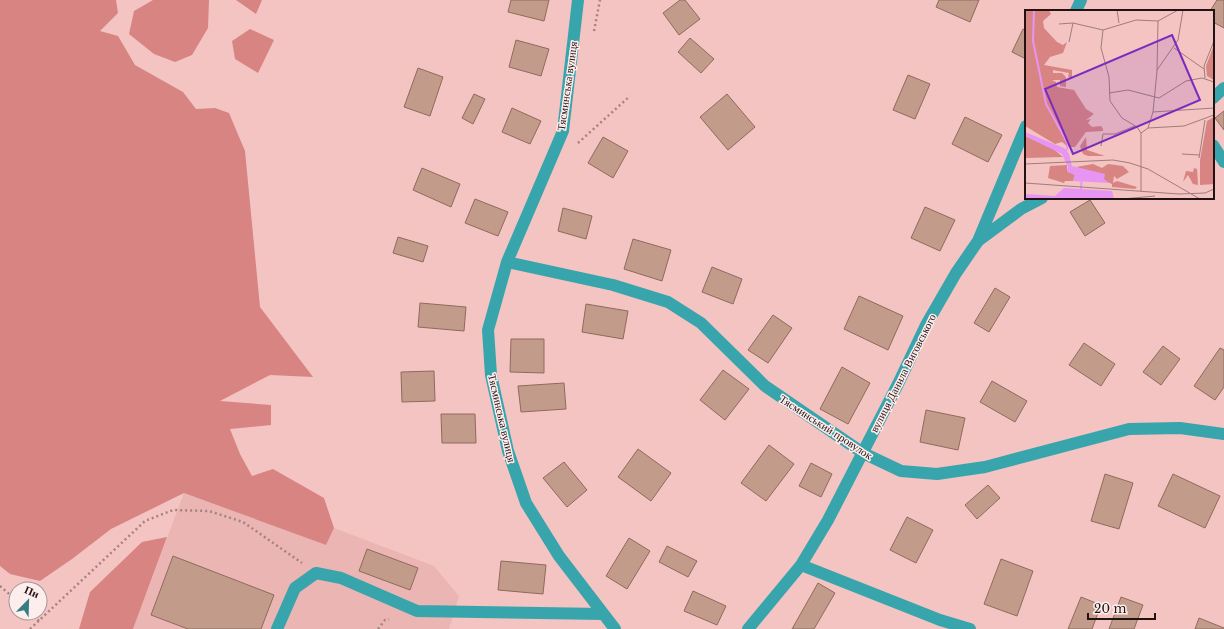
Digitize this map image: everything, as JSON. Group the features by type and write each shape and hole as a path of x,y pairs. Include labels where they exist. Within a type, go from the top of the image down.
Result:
{"street":[{"name":"Тясминська вулиця","path":"578,0 563,131 507,262 488,330 491,376 508,451 526,502 559,556 615,629"},
{"path":"1076,10 1081,0"},
{"path":"1214,97 1224,88"},
{"name":"вулиця Данила Виговського","path":"748,629 801,565 828,520 926,325 956,272 978,241 1025,128"},
{"path":"1214,147 1224,162"},
{"path":"978,241 1021,209 1040,199"},
{"name":"Тясминський провулок","path":"507,262 613,285 668,302 701,324 765,386 863,453 901,471 937,474 985,467 1129,429 1180,428 1224,434"},
{"path":"801,565 940,620 970,629"},
{"path":"277,629 294,588 316,573 341,578 417,610 604,614"}],"path":[{"path":"574,147 630,96"},
{"path":"48,613 145,521 173,510 209,511 243,522 316,573"},
{"path":"0,586 8,593"},
{"path":"30,629 39,621"}],"shaded area":[{"path":"0,0 116,0 118,13 100,31 118,36 135,65 183,92 196,109 215,108 229,113 245,151 260,307 313,377 270,375 220,401 271,405 271,425 230,429 240,454 252,476 273,469 324,498 334,528 326,545 184,493 111,529 40,581 10,574 0,566"},
{"path":"153,0 209,0 208,28 192,55 175,62 154,54 129,34 134,11"},
{"path":"236,0 262,0 256,14"},
{"path":"250,29 274,40 258,73 235,59 232,41"},
{"path":"184,493 326,545 334,528 434,566 459,596 449,629 133,629"},
{"path":"167,537 133,629 79,629 90,592 142,542"}],"building":[{"path":"511,0 549,0 544,21 508,12"},
{"path":"680,0 685,0 700,19 679,35 663,13"},
{"path":"939,0 979,0 970,22 936,7"},
{"path":"1217,0 1224,0 1224,28 1214,23 1214,10 1211,10"},
{"path":"1023,29 1025,30 1025,58 1012,52"},
{"path":"690,38 714,59 701,73 678,52"},
{"path":"516,40 549,49 541,76 509,67"},
{"path":"418,68 443,77 430,116 404,107"},
{"path":"908,75 930,84 915,119 893,110"},
{"path":"474,94 485,99 473,124 462,118"},
{"path":"727,94 755,127 728,150 700,117"},
{"path":"512,108 541,121 530,144 502,132"},
{"path":"1224,111 1224,130 1215,118"},
{"path":"965,117 1002,135 988,162 952,144"},
{"path":"603,137 628,151 613,178 588,163"},
{"path":"422,168 460,184 451,207 413,190"},
{"path":"475,199 508,212 498,236 465,223"},
{"path":"1090,200 1105,223 1085,236 1070,212"},
{"path":"925,207 955,220 940,251 911,238"},
{"path":"563,208 592,216 586,239 558,231"},
{"path":"398,237 428,246 423,262 393,253"},
{"path":"633,239 671,250 662,281 624,269"},
{"path":"712,267 742,279 733,304 702,292"},
{"path":"995,288 1010,297 989,332 974,323"},
{"path":"859,296 903,316 888,350 844,329"},
{"path":"420,303 466,307 464,331 418,327"},
{"path":"586,304 628,311 623,339 582,332"},
{"path":"773,315 792,328 768,363 748,350"},
{"path":"511,339 544,339 544,373 510,372"},
{"path":"1084,343 1115,364 1101,386 1069,365"},
{"path":"1163,346 1180,359 1161,385 1143,372"},
{"path":"1220,348 1224,350 1224,387 1215,400 1194,386"},
{"path":"842,367 870,383 848,424 820,409"},
{"path":"723,370 749,389 725,420 700,400"},
{"path":"434,371 435,401 402,402 401,372"},
{"path":"992,381 1027,401 1015,422 980,402"},
{"path":"564,383 566,409 521,412 518,386"},
{"path":"926,410 965,418 958,450 920,442"},
{"path":"441,414 475,414 476,443 442,443"},
{"path":"769,445 794,464 766,501 741,483"},
{"path":"638,449 671,473 651,501 618,477"},
{"path":"564,462 587,490 567,507 543,478"},
{"path":"811,463 832,474 821,497 799,486"},
{"path":"1105,474 1133,483 1119,529 1091,521"},
{"path":"1173,474 1220,496 1205,528 1158,506"},
{"path":"988,485 1000,498 977,519 965,505"},
{"path":"907,517 933,530 916,563 890,550"},
{"path":"629,538 650,551 627,589 606,576"},
{"path":"667,546 697,561 688,577 659,562"},
{"path":"367,549 418,568 410,590 359,571"},
{"path":"173,556 274,595 261,629 188,629 151,615"},
{"path":"1001,559 1033,571 1017,616 984,604"},
{"path":"501,561 546,565 543,594 498,590"},
{"path":"818,583 835,593 814,629 792,629"},
{"path":"693,591 726,606 717,625 684,611"},
{"path":"1081,597 1101,605 1092,629 1068,629"},
{"path":"1121,597 1143,605 1134,629 1109,629"},
{"path":"1199,618 1224,628 1224,629 1195,629"}]}
